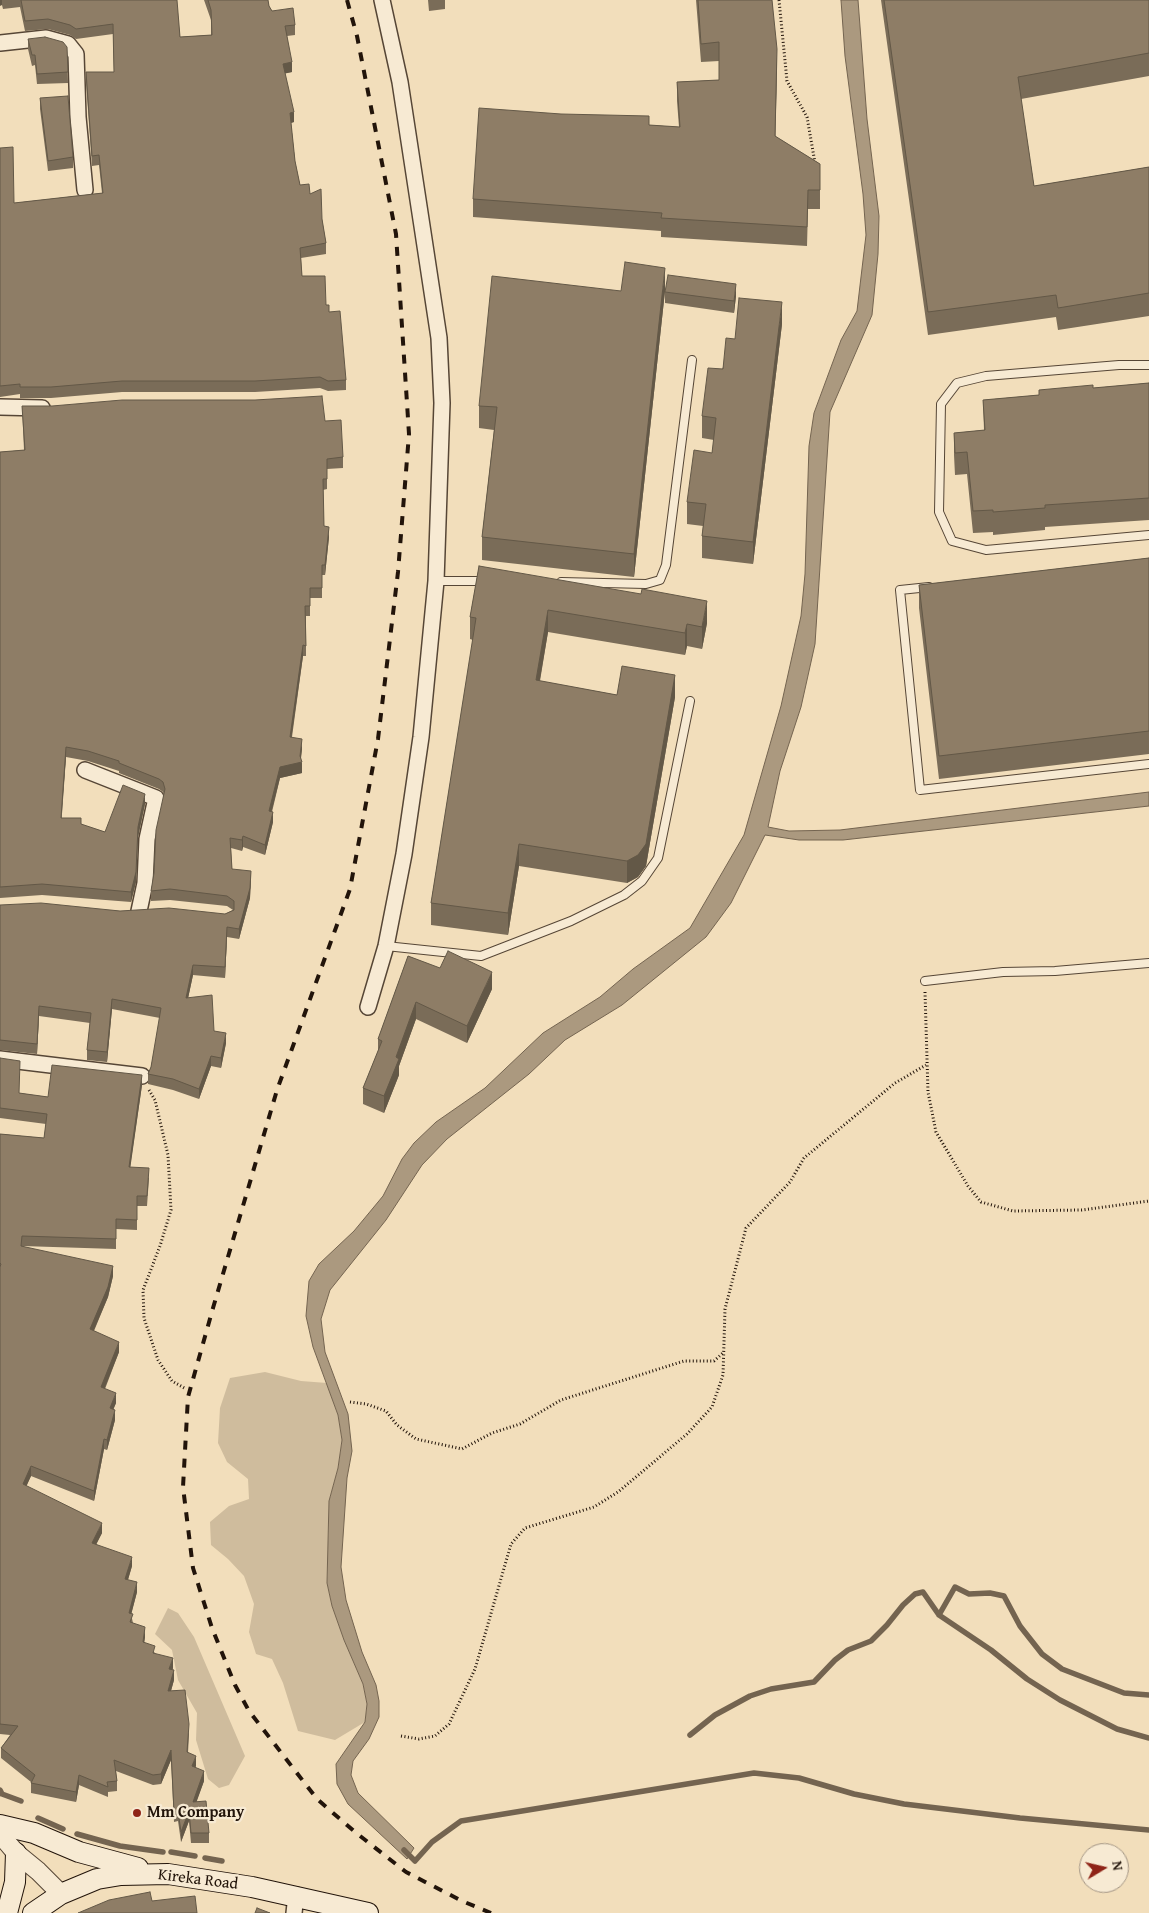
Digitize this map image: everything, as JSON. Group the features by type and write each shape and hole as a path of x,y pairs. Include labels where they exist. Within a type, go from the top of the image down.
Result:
{"main road":[{"path":"0,1825 34,1833 79,1852 118,1864 168,1874"},
{"path":"7,1913 15,1882 16,1853"},
{"name":"Kireka Road","path":"33,1913 61,1894 97,1879 121,1875 168,1874 295,1904 368,1913"}],"street":[{"path":"368,1007 386,946 404,854 421,737 436,581 442,403 439,338 400,82 382,0"},
{"path":"0,43 46,38 68,44 76,54 78,117 85,190"},
{"path":"0,407 60,406"},
{"path":"85,770 156,798 147,839 146,911 120,912"},
{"path":"0,1059 142,1076"},
{"path":"0,1834 16,1853 38,1871 61,1894"}],"lane":[{"path":"556,582 646,584 660,580 666,564 692,360"},
{"path":"1149,365 1119,365 986,376 957,383 941,404 939,512 952,541 986,550 1149,534"},
{"path":"436,581 496,581"},
{"path":"938,586 900,590 920,790 1149,764"},
{"path":"386,946 480,956 571,920 624,895 642,881 658,858 690,701"},
{"path":"925,981 1003,972 1055,971 1149,963"}],"path":[{"path":"779,0 787,81 807,117 815,166"},
{"path":"925,981 928,1092 936,1132 968,1186 981,1202 1013,1211 1082,1210 1149,1201"},
{"path":"401,1736 419,1739 434,1736 449,1724 475,1669 511,1544 525,1528 594,1507 618,1492 687,1434 712,1407 724,1375 725,1309 746,1228 790,1182 804,1158 895,1083 926,1064"},
{"path":"142,1076 155,1100 168,1155 171,1210 160,1246 143,1290 144,1318 149,1339 158,1360 172,1381 186,1389"},
{"path":"350,1402 366,1404 386,1411 397,1425 416,1439 462,1449 492,1433 520,1424 561,1400 684,1361 714,1361 725,1352"}],"shaded area":[{"path":"841,0 858,0 867,119 879,216 878,254 872,315 830,412 815,644 801,707 780,771 768,827 789,831 840,830 1149,792 1149,806 843,840 799,840 765,835 731,903 706,937 622,1005 565,1040 529,1074 447,1139 422,1165 386,1220 330,1290 321,1319 325,1352 348,1414 352,1451 347,1478 341,1567 346,1600 362,1652 376,1685 379,1701 379,1717 369,1739 353,1761 351,1775 358,1793 414,1848 407,1859 348,1804 337,1784 336,1764 365,1722 367,1704 363,1684 344,1640 332,1606 327,1583 329,1501 338,1468 342,1440 338,1415 313,1347 306,1316 309,1281 319,1264 354,1231 383,1196 402,1159 414,1143 436,1122 485,1088 543,1033 600,997 633,969 690,928 744,835 781,706 801,616 805,574 809,446 814,413 841,340 857,311 866,235 863,194 845,56"},
{"path":"265,1372 301,1381 327,1383 338,1415 342,1440 338,1468 329,1501 327,1583 332,1606 363,1684 367,1704 365,1722 335,1740 298,1731 283,1683 272,1659 256,1654 249,1632 254,1604 244,1576 211,1545 210,1522 229,1506 249,1499 248,1479 227,1462 218,1443 220,1408 230,1378"},
{"path":"168,1608 178,1613 194,1637 245,1756 229,1785 219,1788 208,1779 196,1740 197,1713 178,1680 172,1650 155,1634"}],"building":[{"path":"21,0 177,0 180,37 212,35 211,10 208,0 268,0 272,11 293,8 295,25 285,26 292,62 283,64 294,112 290,113 295,161 300,185 309,184 310,194 321,189 322,219 326,243 300,248 302,276 325,276 326,305 329,305 329,312 340,311 346,380 328,381 320,377 255,381 122,381 51,387 20,387 20,384 0,386 0,148 13,147 14,203 103,193 99,155 92,156 86,72 114,72 113,24 76,29 70,25 48,19 25,21"},
{"path":"698,0 772,0 777,49 775,136 820,164 820,190 808,190 807,227 661,218 662,213 473,199 479,108 561,114 649,116 649,125 680,127 677,82 719,80 719,42 701,44"},
{"path":"884,0 1149,0 1149,53 1018,77 1034,186 1149,167 1149,293 1058,308 1056,295 928,312"},
{"path":"45,37 63,42 67,47 68,72 37,74 35,55 32,55 28,39"},
{"path":"68,96 73,157 48,161 40,98"},
{"path":"625,262 665,268 634,554 482,537 497,407 479,406 492,276 621,291"},
{"path":"668,275 736,284 734,301 665,292"},
{"path":"739,298 782,302 753,542 702,536 706,504 687,502 694,450 712,453 716,418 702,416 708,368 723,369 726,338 735,339"},
{"path":"1149,383 1149,498 1045,505 1045,508 993,512 993,510 973,511 967,452 955,453 954,433 985,430 983,400 1039,395 1039,390 1093,385 1093,388"},
{"path":"322,396 325,421 341,420 343,457 327,459 327,479 323,479 324,526 329,527 325,565 322,565 322,588 310,588 310,606 305,606 306,646 303,645 290,737 302,739 300,756 302,762 280,767 269,811 273,812 265,845 243,836 242,840 230,838 232,869 251,871 250,888 239,929 227,927 225,967 193,965 186,998 212,995 214,1031 226,1033 221,1058 211,1056 199,1089 173,1079 148,1074 151,1067 161,1008 112,999 107,1052 87,1050 91,1013 39,1006 37,1044 0,1040 0,905 41,903 120,911 169,908 225,914 234,910 234,901 227,896 170,889 151,891 154,873 156,830 165,789 163,782 119,763 119,761 88,751 66,747 61,818 81,818 81,824 105,832 123,785 145,794 138,827 136,872 131,892 42,884 0,887 0,452 25,450 22,406 52,406 122,400 255,400"},
{"path":"1149,558 1149,731 939,756 919,585"},
{"path":"479,566 641,594 642,589 707,601 702,627 687,624 685,633 548,610 536,680 617,695 622,666 675,675 646,844 638,855 627,861 519,844 508,913 431,903 476,618 470,617"},
{"path":"448,951 492,972 467,1026 416,1002 396,1057 399,1059 384,1096 363,1088 382,1041 378,1039 408,956 440,968"},
{"path":"0,1058 20,1061 19,1093 48,1097 52,1065 142,1075 129,1167 149,1168 147,1196 137,1196 137,1220 116,1219 116,1239 22,1236 21,1246 113,1266 108,1287 90,1329 119,1342 101,1387 116,1393 110,1408 115,1410 107,1440 104,1439 94,1491 31,1466 23,1484 102,1523 92,1543 132,1557 125,1579 137,1582 129,1613 133,1614 130,1622 145,1627 143,1642 155,1646 153,1653 173,1658 169,1669 174,1670 168,1691 185,1690 189,1724 187,1752 196,1756 192,1766 204,1771 193,1802 206,1801 209,1833 191,1833 189,1811 181,1832 178,1811 174,1812 171,1750 161,1774 153,1775 114,1760 117,1781 107,1782 108,1787 79,1775 76,1792 31,1783 35,1775 1,1748 18,1726 0,1724 0,1134 44,1138 47,1114 0,1108"},
{"path":"150,1892 152,1901 195,1896 197,1913 78,1913 109,1900"},
{"path":"257,1908 270,1913 255,1913"}],"waterway":[{"path":"939,1615 955,1587 969,1594 990,1593 1004,1596 1020,1626 1042,1654 1062,1669 1124,1693 1149,1695"},
{"path":"690,1735 715,1715 750,1696 771,1689 814,1682 835,1660 848,1650 871,1641 903,1605 915,1594 923,1592 939,1615 991,1650 1027,1679 1060,1700 1117,1729 1149,1738"},
{"path":"404,1850 415,1861 432,1842 461,1821 754,1773 799,1778 854,1794 904,1804 1020,1818 1149,1830"},
{"path":"0,1790 2,1794 21,1801"},
{"path":"38,1818 63,1829"},
{"path":"77,1834 120,1846 163,1852"},
{"path":"171,1852 195,1856"},
{"path":"205,1858 222,1861"}],"railway":[{"path":"347,0 357,36 396,234 409,434 398,572 378,739 350,889 277,1090 188,1397 183,1487 193,1568 212,1628 235,1685 249,1711 317,1799 355,1832 406,1872 462,1901 491,1913"}],"place":[{"name":"Mm Company","path":"137,1813"}]}
